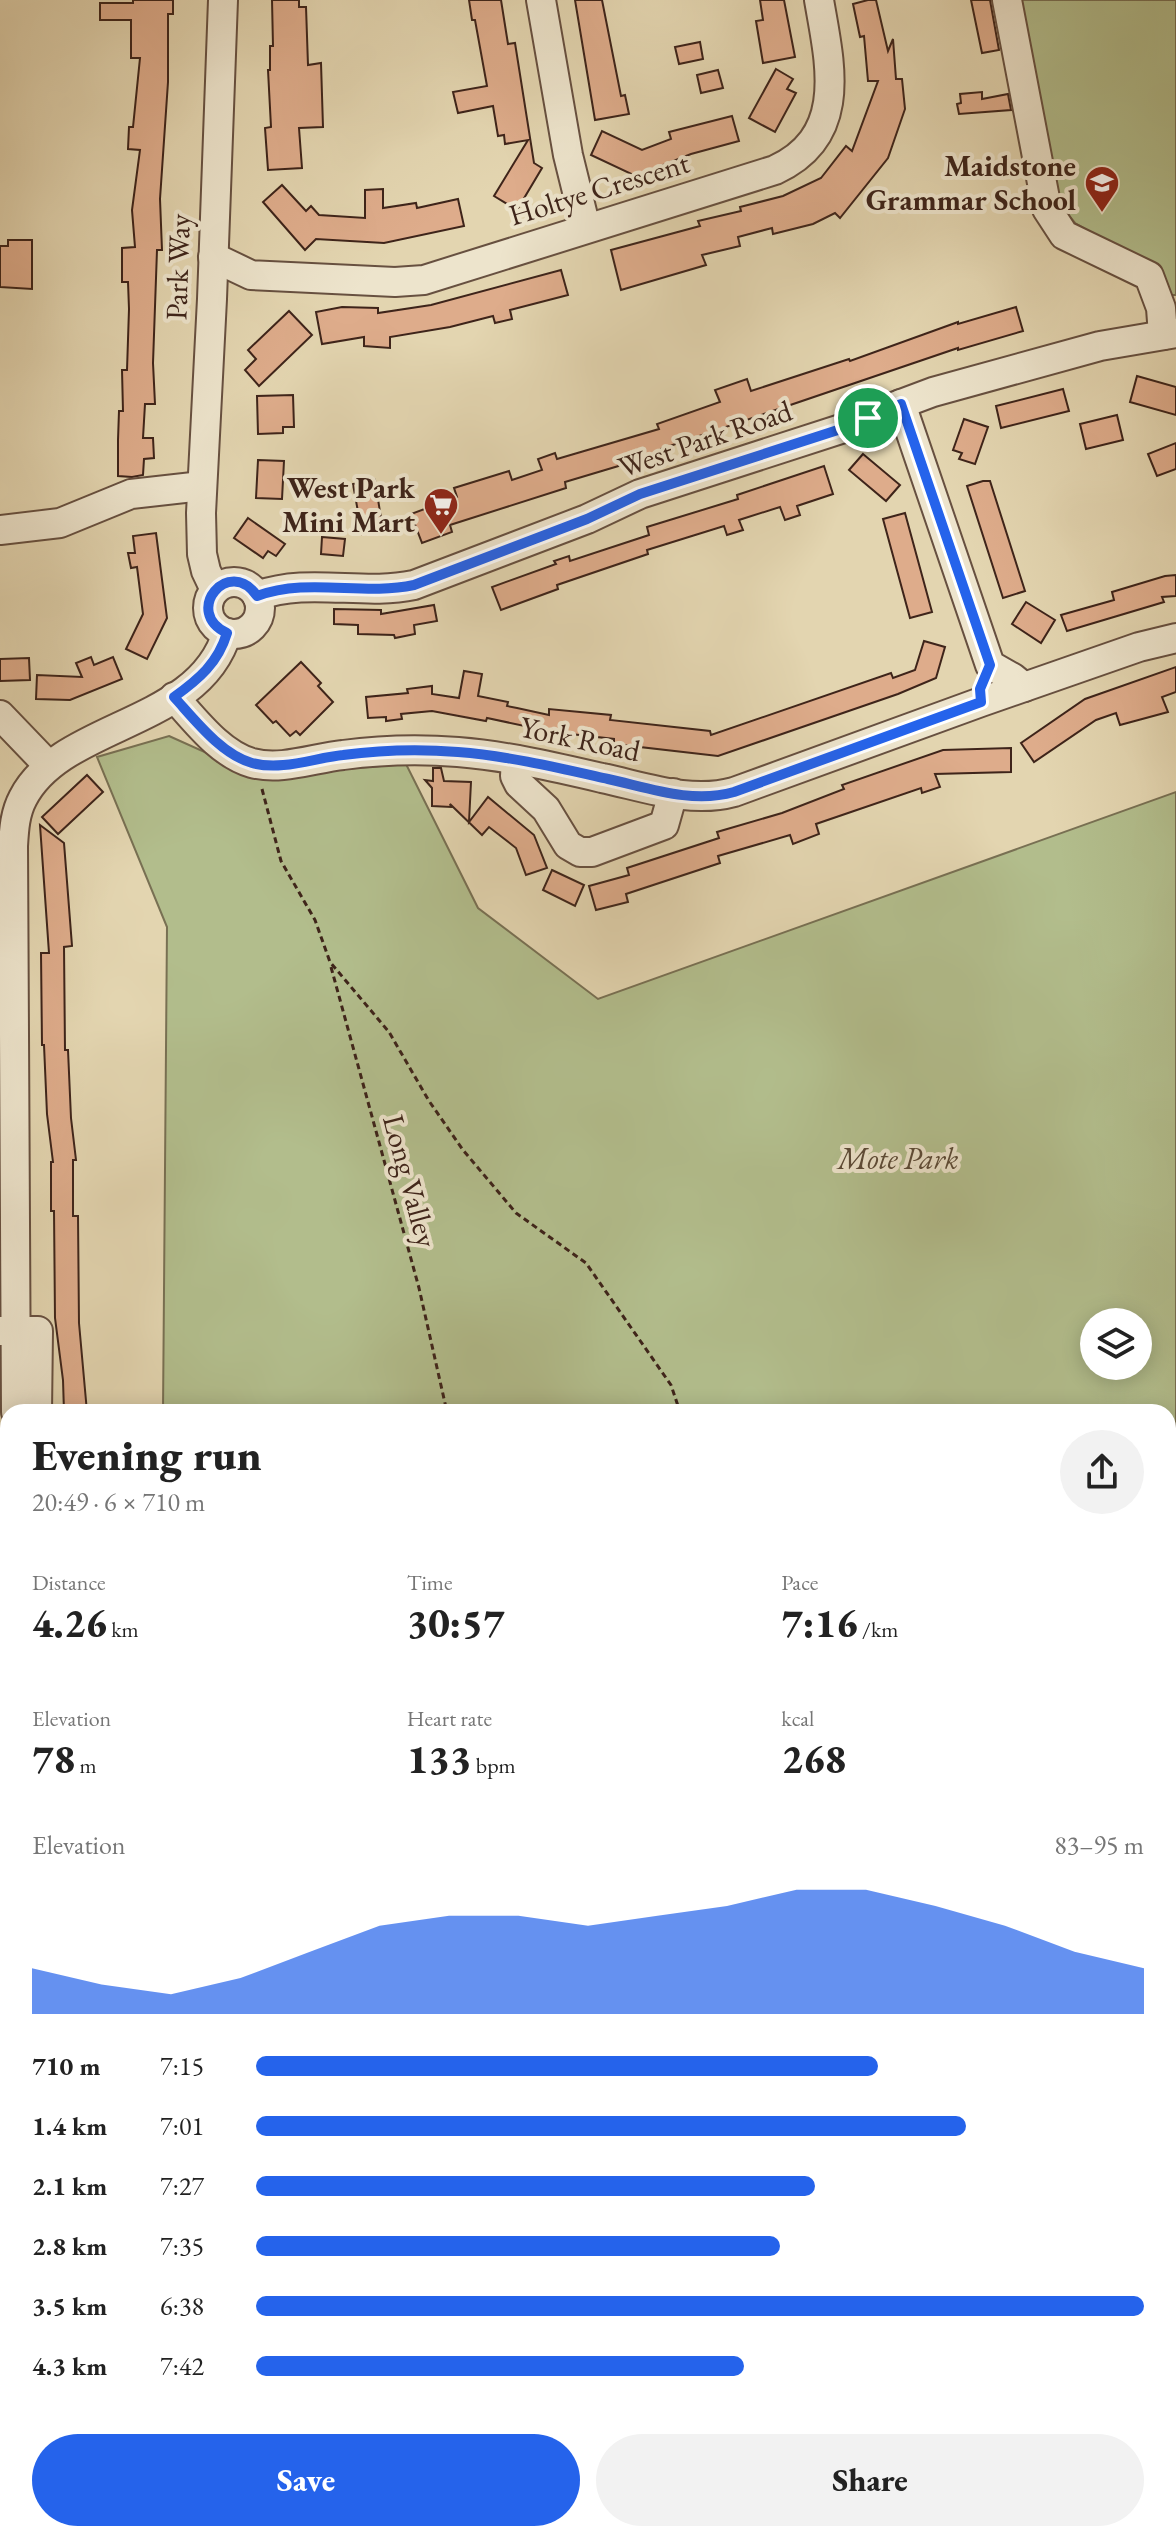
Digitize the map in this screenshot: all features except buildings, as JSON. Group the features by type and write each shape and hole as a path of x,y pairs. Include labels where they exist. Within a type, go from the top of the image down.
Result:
{"street":[{"name":"Park Way","path":"215,590 206,571 201,536 223,0"},
{"path":"541,0 568,155 586,228"},
{"name":"Holtye Crescent","path":"213,257 251,275 424,280 775,170 797,158 815,137 830,93 819,0"},
{"path":"1007,0 1047,209 1064,235 1149,276 1170,334"},
{"path":"212,299 251,275"},
{"name":"West Park Road","path":"257,596 275,589 293,587 369,590 414,585 587,519 640,494 844,428 901,404 1100,346 1170,334"},
{"path":"901,404 990,665 980,689 981,702"},
{"path":"0,530 60,523 131,494 202,486"},
{"path":"225,583 241,583 249,587 257,596 260,614 254,624 242,632 227,633 214,624 209,613 209,601 215,590 225,583"},
{"path":"15,1404 8,1331 14,826 23,797 49,766 72,751 150,713 174,697 215,661 227,633"},
{"name":"York Road","path":"174,697 220,743 238,757 258,764 298,763 338,755 415,750 459,752 516,760 706,798 734,792 1139,647 1176,638"},
{"path":"990,665 1024,687"},
{"path":"0,715 49,766"},
{"path":"516,760 515,776 519,784 546,809 568,845 580,852 592,852 664,825 673,793"},
{"path":"8,1331 38,1331 37,1404"}],"path":[{"name":"Long Valley","path":"258,764 258,776 281,861 315,920 330,962 419,1288 445,1404"},
{"path":"330,962 389,1032 429,1101 463,1150 516,1213 586,1263 671,1385 677,1404"}],"green space":[{"name":"Maidstone Grammar School","path":"1013,0 1176,0 1176,295 1170,295 1162,273 1075,223 1058,202"},
{"name":"Mote Park","path":"169,736 258,776 406,764 478,908 598,999 1176,792 1176,1404 163,1404 167,927 97,757"}],"place":[{"name":"Maidstone Grammar School","path":"1102,214"},
{"name":"West Park Mini Mart","path":"441,536"}],"route":[{"path":"901,404 990,665 980,689 981,702 734,792 706,798 495,756 459,752 372,752 298,763 258,764 238,757 220,743 174,697 206,672 223,647 227,633 214,624 208,609 213,593 222,585 241,583 257,596 275,589 293,587 369,590 414,585 587,519 640,494 868,418 901,404"}]}
